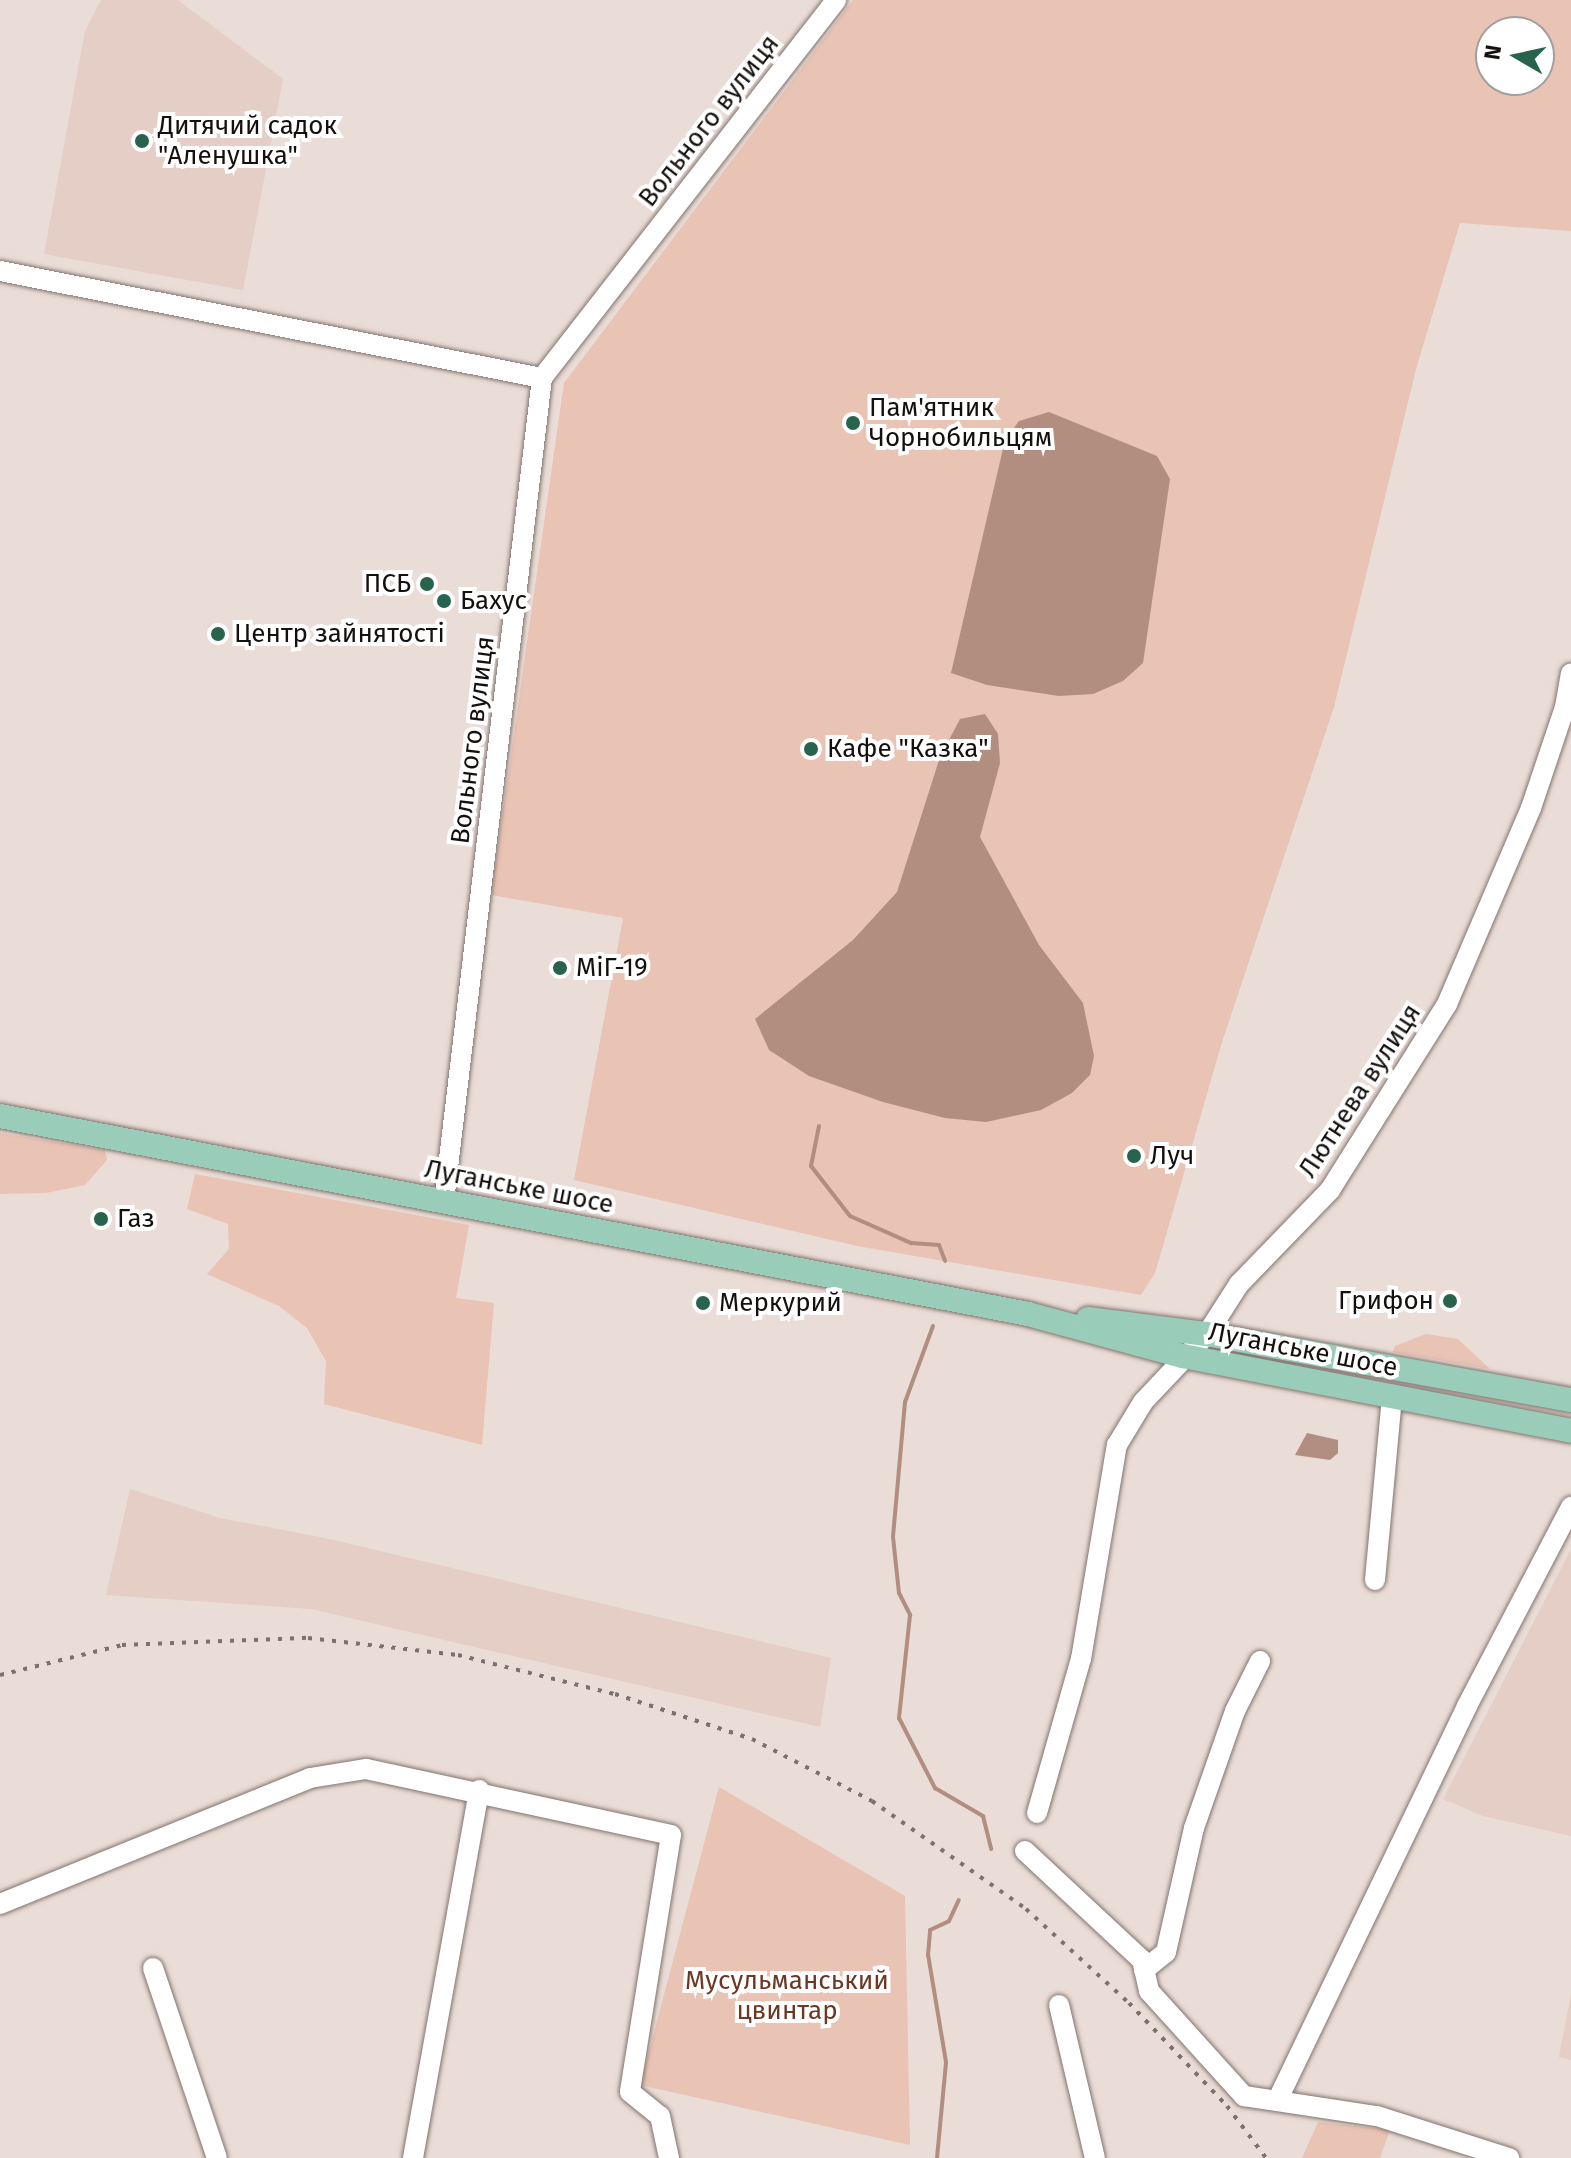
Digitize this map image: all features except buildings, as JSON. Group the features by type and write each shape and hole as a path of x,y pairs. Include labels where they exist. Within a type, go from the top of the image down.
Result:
{"main road":[{"name":"Луганське шосе","path":"0,1116 1028,1314 1183,1356 1571,1431"},
{"name":"Луганське шосе","path":"1028,1314 1207,1334 1571,1400"}],"street":[{"name":"Вольного вулиця","path":"444,1201 542,378 836,0"},
{"path":"0,271 542,378"},
{"name":"Лютнева вулиця","path":"1037,1813 1081,1659 1117,1445 1143,1402 1207,1334 1239,1284 1330,1190 1447,1004 1531,808 1565,707 1571,674"},
{"path":"1375,1580 1392,1395"},
{"path":"1278,2099 1467,1706 1571,1507"},
{"path":"1144,1970 1166,1952 1194,1828 1235,1711 1260,1661"},
{"path":"0,1904 310,1778 366,1769 479,1790 671,1835 630,2092 660,2116 669,2158"},
{"path":"413,2158 479,1790"},
{"path":"1025,1851 1142,1960 1149,1991 1244,2096 1377,2116 1509,2158"},
{"path":"153,1968 217,2158"},
{"path":"1059,2005 1095,2158"}],"shaded area":[{"path":"101,0 178,0 283,79 243,290 44,254 85,31"},
{"path":"1049,412 1157,456 1170,479 1143,663 1123,681 1093,694 1059,696 987,685 951,673 1005,440 1019,421"},
{"path":"985,714 998,734 1000,763 980,837 1039,945 1083,1003 1094,1056 1090,1075 1072,1093 1041,1110 986,1122 945,1118 883,1102 809,1076 769,1050 755,1019 853,940 897,892 940,757 960,719"},
{"path":"1307,1433 1338,1440 1338,1453 1330,1460 1295,1455"},
{"path":"130,1489 220,1518 325,1538 831,1658 820,1727 311,1609 106,1595"},
{"path":"1571,1549 1571,1836 1483,1816 1443,1799"},
{"path":"1571,1994 1571,2060 1559,2057"}],"green space":[{"path":"853,0 1571,0 1571,231 1460,223 1416,369 1334,707 1222,1042 1155,1273 1141,1295 857,1246 574,1180 623,918 491,895 564,383"},
{"path":"0,1133 105,1150 107,1160 85,1185 46,1193 0,1194"},
{"path":"195,1174 469,1225 456,1298 494,1303 482,1445 324,1404 326,1361 307,1328 279,1306 207,1274 229,1249 228,1224 187,1209"},
{"path":"1426,1334 1458,1339 1490,1369 1393,1352 1395,1346"},
{"name":"Мусульманський цвинтар","path":"719,1787 905,1896 910,2145 640,2085"},
{"path":"1318,2122 1390,2130 1380,2158 1302,2158"}],"waterway":[{"path":"819,1126 811,1166 850,1216 911,1243 939,1245 945,1261"},
{"path":"933,1326 905,1402 893,1537 899,1593 910,1615 899,1718 935,1788 983,1816 991,1849"},
{"path":"937,2158 946,2062 928,1955 930,1930 949,1921 959,1900"}],"railway":[{"path":"0,1675 122,1645 308,1638 458,1655 615,1694 752,1739 872,1801 1026,1909 1129,2003 1227,2106 1266,2158"}],"place":[{"name":"Дитячий садок \"Аленушка\"","path":"142,141"},
{"name":"Пам'ятник Чорнобильцям","path":"853,423"},
{"name":"ПСБ","path":"427,584"},
{"name":"Бахус","path":"444,601"},
{"name":"Центр зайнятості","path":"218,634"},
{"name":"Кафе \"Казка\"","path":"811,749"},
{"name":"МіГ-19","path":"560,968"},
{"name":"Луч","path":"1134,1156"},
{"name":"Газ","path":"101,1219"},
{"name":"Грифон","path":"1450,1301"},
{"name":"Меркурий","path":"703,1303"}]}
